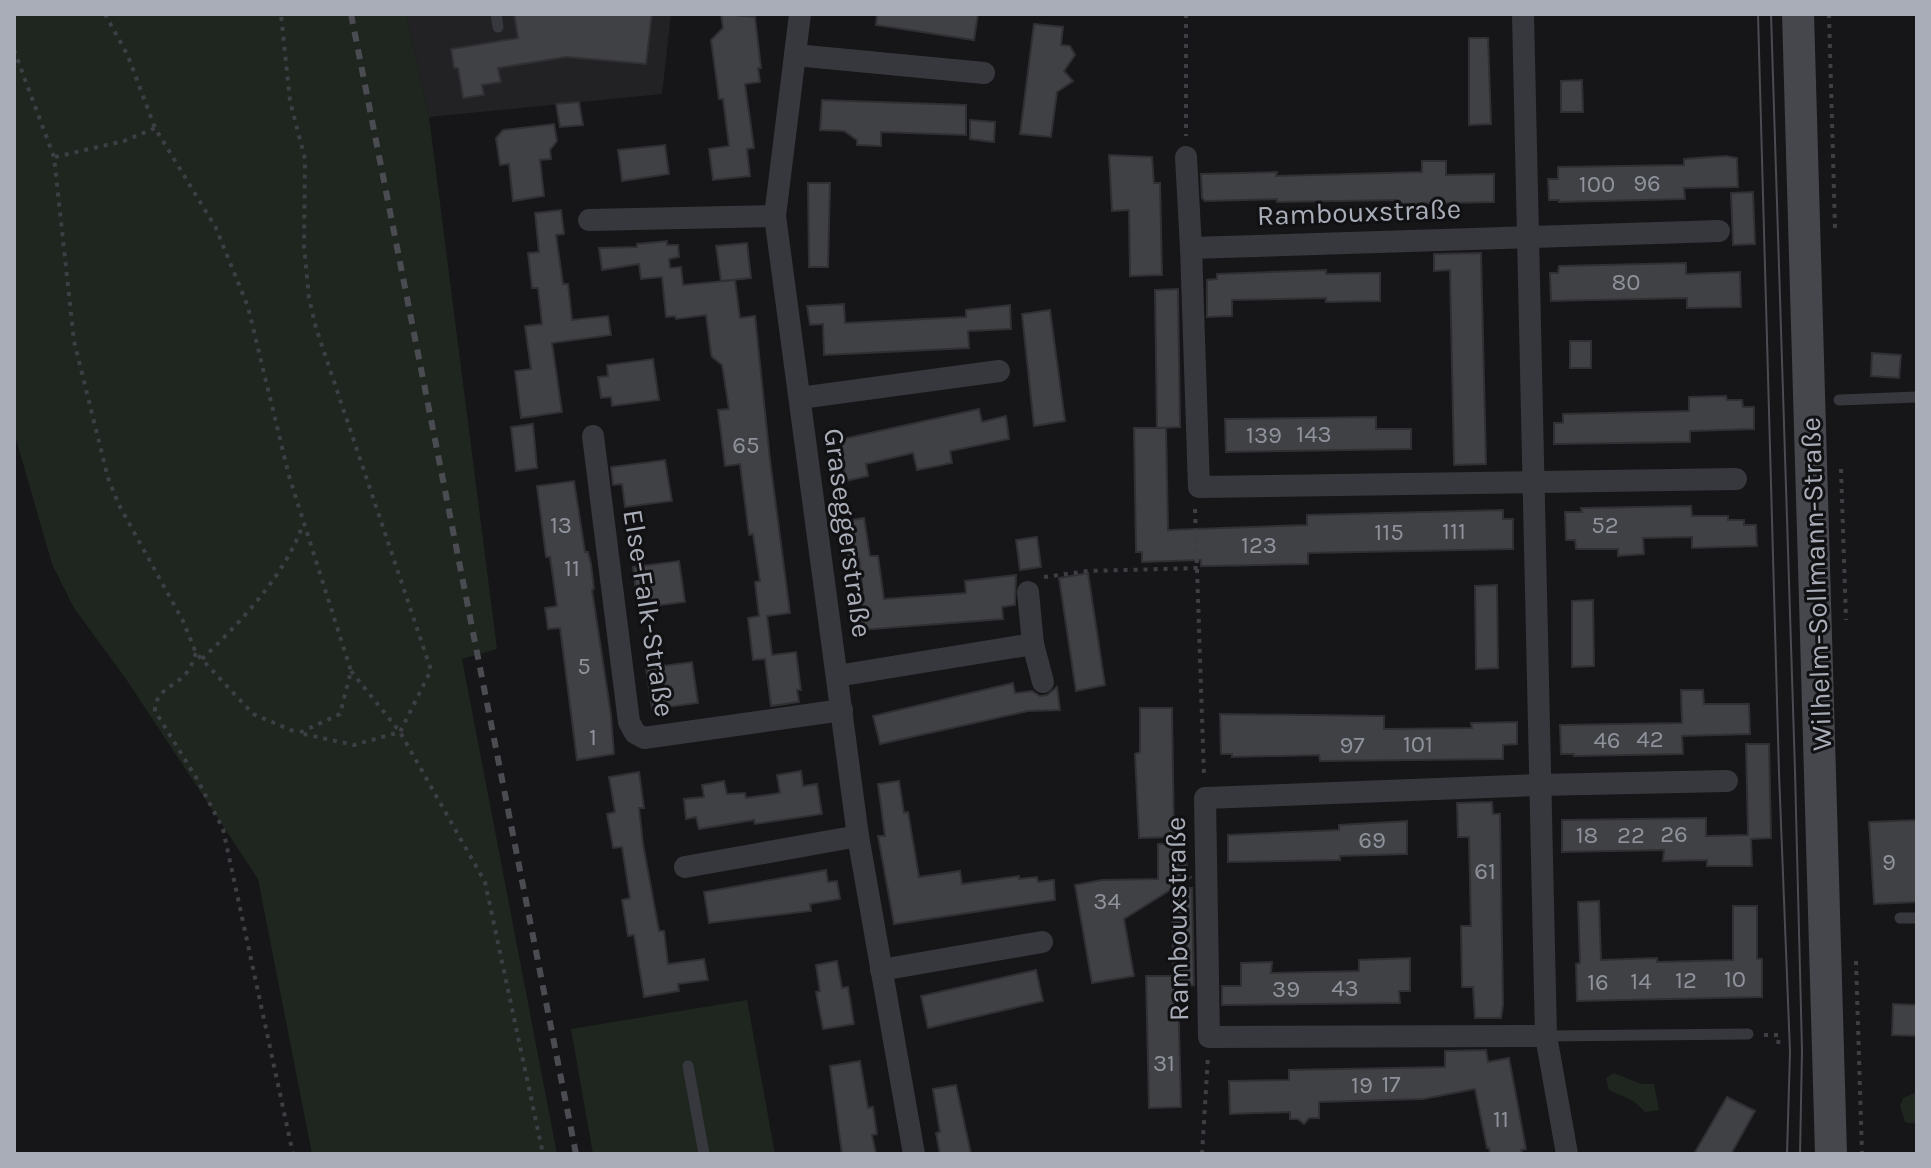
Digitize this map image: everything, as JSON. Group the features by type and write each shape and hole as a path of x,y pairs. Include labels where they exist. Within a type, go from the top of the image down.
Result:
{"street":[{"name":"Graseggerstraße","path":"800,14 775,216 858,836 914,1154"},
{"path":"1523,14 1546,1036 1567,1154"},
{"name":"Wilhelm-Sollmann-Straße","path":"1798,14 1831,1154"},
{"path":"795,55 984,73"},
{"path":"1186,157 1199,487 1736,479"},
{"path":"589,220 775,216"},
{"name":"Rambouxstraße","path":"1191,248 1719,231"},
{"name":"Graseggerstraße","path":"800,398 999,371"},
{"name":"Else-Falk-Straße","path":"593,436 629,722 635,733 644,738 842,710"},
{"path":"1028,592 1033,644 1043,682"},
{"name":"Graseggerstraße","path":"837,676 1033,644"},
{"name":"Rambouxstraße","path":"1546,1036 1209,1037 1205,798 1727,781"},
{"path":"685,867 858,836"},
{"path":"881,970 1042,942"}],"lane":[{"path":"1839,400 1917,397"},
{"path":"1900,918 1917,918"},
{"path":"1546,1036 1748,1034"},
{"path":"688,1066 704,1154"}],"path":[{"path":"105,14 128,56 155,128 216,228 248,307 289,476 351,671 400,732 485,882 543,1154"},
{"path":"14,50 54,157 74,341 108,478 119,505 183,621 196,653 253,714 299,733 354,745 400,732 431,670 313,313 304,246 305,159 290,101 281,14"},
{"path":"1186,14 1186,157"},
{"path":"1829,14 1835,236"},
{"path":"54,157 124,141 155,128"},
{"path":"1841,463 1846,633"},
{"path":"1199,487 1195,510 1205,798"},
{"path":"202,659 226,636 280,569 294,550 304,522"},
{"path":"1028,592 1045,577 1059,575 1088,571 1198,568"},
{"path":"196,653 190,670 162,691 155,701 155,711 197,779 223,829 293,1154"},
{"path":"299,733 340,714 351,671"},
{"path":"1856,957 1862,1154"},
{"path":"1202,1154 1209,1037"}],"shaded area":[{"path":"14,14 406,14 429,117 497,649 462,659 557,1154 312,1154 258,879 126,679 74,608 52,564 14,432"},
{"path":"406,14 671,14 662,94 429,117"},
{"path":"747,1000 775,1154 593,1154 571,1029"},
{"path":"1614,1073 1641,1084 1654,1084 1659,1110 1645,1112 1635,1102 1609,1090 1606,1078"},
{"path":"1917,1092 1917,1124 1905,1122 1900,1106 1903,1098"}],"building":[{"path":"514,14 652,14 646,64 566,57 498,68 501,82 482,85 484,95 463,98 451,49 518,38"},
{"path":"721,14 755,17 761,68 758,68 760,82 745,84 754,148 747,149 750,176 713,180 709,149 729,146 711,40 723,28"},
{"path":"877,14 978,14 974,40 876,25"},
{"path":"1034,24 1063,27 1061,45 1070,46 1075,55 1064,71 1073,81 1057,92 1051,137 1020,134"},
{"path":"1469,38 1488,38 1491,124 1469,125"},
{"path":"1582,80 1583,112 1561,112 1561,81"},
{"path":"822,100 966,105 966,135 881,132 881,146 857,145 857,140 844,131 820,130"},
{"path":"579,102 583,125 560,127 556,104"},
{"path":"970,120 995,122 994,142 970,139"},
{"path":"554,124 557,141 550,150 551,159 540,160 544,196 513,201 509,164 500,165 496,138 503,130"},
{"path":"665,145 669,174 622,181 618,150"},
{"path":"1109,155 1152,157 1154,183 1160,183 1162,275 1130,276 1129,210 1112,211"},
{"path":"1737,158 1738,187 1684,188 1685,199 1549,200 1548,179 1558,179 1558,167 1684,165 1684,159"},
{"path":"1422,161 1446,161 1446,175 1494,174 1494,202 1398,204 1398,200 1277,202 1277,199 1205,201 1202,198 1201,174 1277,172 1276,176 1422,172"},
{"path":"808,183 830,183 828,267 809,267"},
{"path":"1753,192 1755,244 1733,245 1731,193"},
{"path":"561,210 564,234 556,235 563,284 568,284 572,320 608,316 611,335 552,343 562,412 521,418 515,371 531,369 525,326 542,324 538,288 532,288 528,253 539,252 535,213"},
{"path":"667,241 667,245 678,245 679,257 669,259 670,268 681,267 683,285 735,280 740,318 755,316 790,613 767,616 772,655 796,652 801,690 797,690 799,702 771,706 765,659 753,660 748,618 759,616 755,582 760,581 753,534 749,535 740,464 725,466 718,410 729,409 722,365 711,353 706,315 676,319 675,316 666,317 662,277 641,279 639,264 602,270 599,248 637,247 637,244"},
{"path":"747,243 751,278 721,281 716,246"},
{"path":"1481,253 1486,464 1454,465 1450,270 1434,271 1434,254"},
{"path":"1686,263 1686,274 1740,272 1741,307 1687,308 1687,298 1551,301 1550,273 1558,273 1559,266"},
{"path":"1326,270 1326,274 1380,273 1380,301 1326,302 1326,298 1232,300 1232,316 1207,317 1207,280 1217,279 1217,274"},
{"path":"1178,289 1180,427 1157,428 1155,290"},
{"path":"844,304 845,323 966,317 966,310 1010,305 1011,329 968,331 969,348 824,355 823,324 810,325 807,306"},
{"path":"1050,310 1065,421 1034,426 1022,314"},
{"path":"1570,341 1591,341 1591,368 1570,368"},
{"path":"1872,353 1901,355 1899,378 1871,376"},
{"path":"653,359 659,400 612,406 611,397 601,398 598,377 608,376 607,365"},
{"path":"1726,396 1727,400 1742,400 1743,407 1754,407 1754,429 1690,431 1690,442 1554,444 1554,423 1563,423 1563,414 1689,411 1689,397"},
{"path":"979,409 982,422 1006,416 1009,439 950,451 952,463 917,470 913,453 866,464 868,476 846,481 838,440"},
{"path":"1376,417 1376,429 1411,429 1411,449 1226,452 1225,419"},
{"path":"533,424 537,468 516,471 511,427"},
{"path":"1134,428 1166,428 1168,530 1307,525 1307,515 1503,510 1503,519 1513,519 1513,549 1308,553 1308,564 1201,566 1201,560 1142,562 1142,552 1136,552"},
{"path":"665,460 672,501 625,507 622,484 613,485 611,467"},
{"path":"574,481 585,552 588,552 591,564 614,754 577,760 560,628 548,629 545,608 557,606 550,557 546,557 537,486"},
{"path":"1691,506 1692,516 1728,516 1728,520 1744,520 1744,525 1756,525 1757,546 1692,548 1692,537 1643,538 1644,554 1618,556 1618,549 1576,549 1575,540 1566,540 1565,512 1582,512 1581,508"},
{"path":"864,518 870,556 878,556 884,599 966,593 965,581 1016,575 1015,605 1002,607 1003,619 861,630 859,601 864,601 859,558 848,559 845,521"},
{"path":"1037,537 1041,567 1020,570 1016,540"},
{"path":"679,561 685,602 638,608 633,567"},
{"path":"1088,573 1105,685 1076,691 1059,578"},
{"path":"1497,585 1498,668 1476,669 1475,586"},
{"path":"1593,600 1594,666 1572,667 1572,601"},
{"path":"692,662 698,703 652,709 646,668"},
{"path":"1013,683 1015,693 1032,691 1040,696 1057,687 1060,710 1028,711 880,744 873,716"},
{"path":"1681,690 1703,690 1704,704 1749,704 1750,734 1682,736 1683,754 1561,754 1560,725 1682,723"},
{"path":"1140,708 1172,708 1174,837 1139,838 1135,754 1140,752"},
{"path":"1220,714 1384,716 1384,729 1472,728 1471,723 1517,722 1517,744 1503,745 1503,759 1320,761 1319,755 1232,757 1232,754 1221,754"},
{"path":"1746,744 1769,744 1771,838 1751,839 1752,866 1707,866 1707,860 1663,861 1664,850 1562,852 1562,820 1706,818 1706,836 1748,835"},
{"path":"801,771 803,786 817,784 822,814 699,829 696,817 686,819 684,799 704,797 702,785 724,781 727,794 745,793 746,798 780,793 777,775"},
{"path":"639,772 644,808 639,808 643,844 659,931 664,931 668,964 704,959 708,980 678,984 679,991 644,997 634,935 628,936 622,900 630,898 622,847 613,848 607,814 615,812 609,777"},
{"path":"899,781 904,813 908,812 919,877 960,871 962,884 1019,876 1019,879 1037,877 1038,882 1054,880 1055,900 894,924 878,836 885,836 878,784"},
{"path":"1492,802 1493,814 1500,814 1503,1005 1501,1018 1475,1018 1473,987 1462,987 1461,926 1471,926 1469,837 1458,837 1457,803"},
{"path":"1917,820 1917,902 1874,904 1869,822"},
{"path":"1407,821 1407,854 1340,856 1340,860 1228,862 1228,835 1339,830 1339,825"},
{"path":"1158,844 1186,844 1187,878 1192,877 1174,888 1192,888 1194,985 1178,986 1181,1107 1149,1108 1146,976 1173,976 1172,889 1124,919 1134,976 1092,983 1075,885 1102,880 1158,879"},
{"path":"826,870 828,882 837,881 840,899 810,904 811,911 709,923 704,892"},
{"path":"1599,901 1601,960 1657,958 1657,962 1733,960 1733,906 1757,906 1757,959 1762,959 1762,997 1577,1001 1576,964 1580,963 1578,902"},
{"path":"1410,958 1410,991 1399,991 1400,1003 1222,1005 1222,986 1241,986 1241,963 1272,962 1271,973 1359,971 1359,960"},
{"path":"837,961 842,988 848,987 854,1024 823,1029 816,992 820,991 816,965"},
{"path":"1036,970 1043,1001 928,1028 921,996"},
{"path":"1893,1004 1917,1005 1917,1036 1892,1035"},
{"path":"1486,1050 1488,1062 1509,1058 1526,1149 1521,1150 1522,1154 1490,1154 1475,1089 1423,1099 1319,1102 1319,1118 1309,1118 1304,1124 1298,1119 1290,1119 1290,1112 1230,1114 1229,1081 1289,1080 1289,1070 1445,1067 1445,1051"},
{"path":"860,1061 868,1108 873,1107 877,1134 872,1135 876,1154 842,1154 830,1066"},
{"path":"956,1085 971,1154 940,1154 933,1089"},
{"path":"1727,1097 1755,1111 1731,1154 1694,1154"}],"tram line":[{"path":"1758,14 1790,1052 1787,1154"},
{"path":"1771,14 1795,771 1802,1051 1800,1154"}],"railway":[{"path":"351,14 576,1154"}]}
